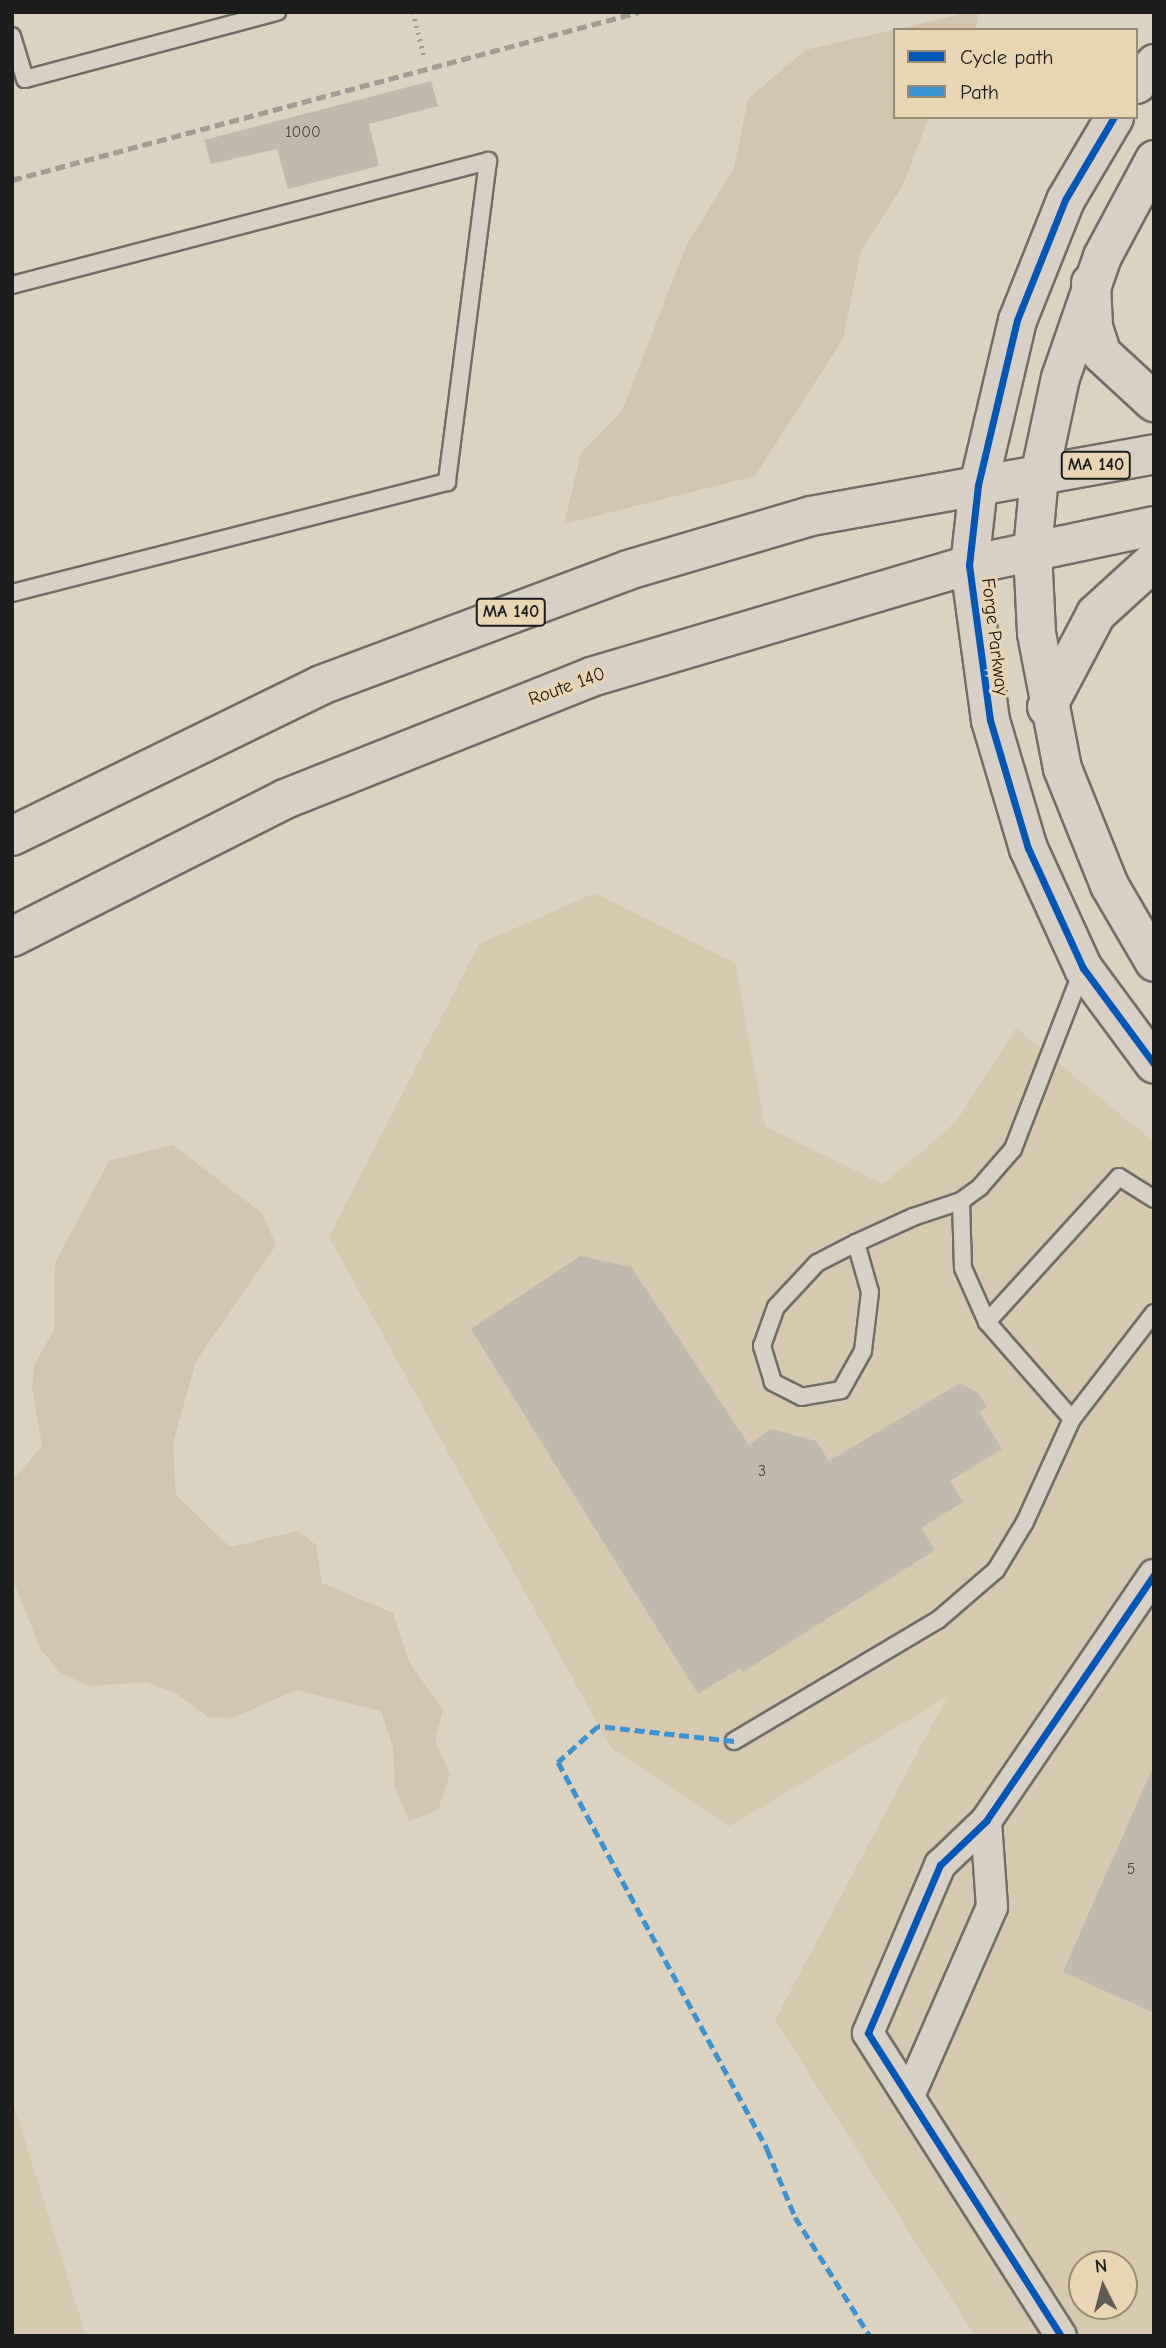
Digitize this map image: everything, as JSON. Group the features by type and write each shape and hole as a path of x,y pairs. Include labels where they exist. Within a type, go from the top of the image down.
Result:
{"main road":[{"path":"1091,283 1093,327 1102,354 1154,402"},
{"name":"MA 140","path":"12,836 321,685 554,596 811,516 1154,454"},
{"name":"Route 140","path":"12,937 204,837 466,724 645,660 969,565 1154,526"},
{"path":"1048,707 1096,614 1154,561"}],"street":[{"name":"Forge Parkway","path":"1113,119 1065,200 1026,297 978,485 969,565 980,670 1004,771 1043,884 1083,968 1154,1064"},
{"path":"1154,159 1091,283 1060,377 1039,475 1032,550 1048,707 1084,826 1154,962"},
{"path":"1061,2336 868,2033 940,1865 986,1821 1154,1576"},
{"path":"909,2096 992,1908 986,1821"}],"lane":[{"path":"12,36 24,79 277,12"},
{"path":"12,285 488,161 447,482 12,593"},
{"path":"856,1243 870,1292 863,1351 841,1390 802,1397 774,1382 762,1346 776,1307 817,1263 856,1243 961,1201 1013,1149 1083,968"},
{"path":"987,1322 1119,1177 1154,1199"},
{"path":"961,1201 963,1268 987,1322 1072,1419"},
{"path":"734,1741 938,1620 996,1570 1026,1522 1072,1419 1154,1313"}],"path":[{"path":"413,12 425,59"}],"shaded area":[{"path":"970,12 978,12 976,28 901,28"},
{"path":"893,30 893,119 928,119 903,185 861,251 843,339 755,476 564,524 581,453 622,411 686,246 734,168 748,99 805,50"},
{"path":"595,893 735,963 765,1126 883,1184 956,1122 1016,1028 1154,1142 1154,2336 975,2336 775,2020 947,1697 730,1826 611,1748 329,1237 479,944"},
{"path":"173,1145 262,1213 276,1245 196,1361 173,1443 176,1495 230,1547 298,1531 316,1545 322,1583 393,1613 409,1662 443,1710 435,1740 450,1774 438,1810 409,1821 395,1787 393,1748 381,1711 296,1690 233,1718 208,1717 174,1692 146,1682 90,1686 62,1674 41,1650 12,1578 12,1481 42,1446 32,1387 34,1365 54,1330 55,1263 109,1161"},
{"path":"12,2099 86,2336 12,2336"}],"building":[{"path":"431,81 438,106 369,124 379,166 288,189 277,149 211,164 204,140"},
{"path":"580,1256 631,1267 749,1445 770,1429 816,1441 829,1461 960,1383 978,1393 987,1407 979,1412 1002,1449 950,1481 963,1502 921,1528 935,1550 743,1672 740,1668 698,1694 471,1329"},
{"path":"1154,1765 1154,2013 1063,1972"}],"railway":[{"path":"12,180 639,12"}],"marked path":[{"path":"734,1741 598,1726 558,1762 767,2149 795,2217 870,2336"}],"cycle path":[{"path":"1113,119 1065,200 1017,320 978,485 969,565 990,720 1028,848 1083,968 1154,1064"},
{"path":"1061,2336 868,2033 940,1865 986,1821 1154,1575"}]}
